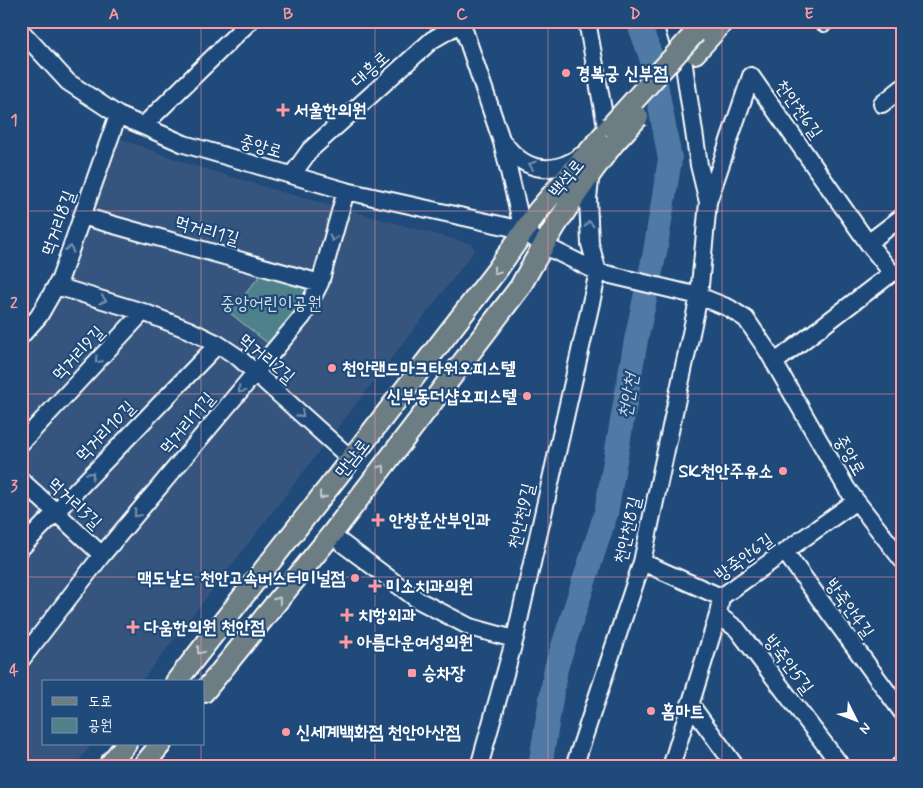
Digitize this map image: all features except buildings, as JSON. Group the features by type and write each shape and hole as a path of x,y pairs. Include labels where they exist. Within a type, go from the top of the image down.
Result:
{"main road":[{"path":"610,134 695,53 724,21"},
{"path":"610,134 701,27"},
{"name":"백석로","path":"524,230 591,148 610,134"},
{"name":"백석로","path":"543,245 591,171 610,134"},
{"name":"만남로","path":"178,680 461,317 497,270 524,230"},
{"name":"만남로","path":"205,691 331,535 520,288 543,245"},
{"path":"461,317 472,310 482,312 487,323 484,334"},
{"path":"108,767 124,746"},
{"path":"142,767 159,746"}],"street":[{"path":"143,126 250,21"},
{"path":"587,21 610,134"},
{"name":"천안천6길","path":"672,21 683,59 699,165 708,202"},
{"name":"대흥로","path":"292,175 310,150 432,40 461,22 502,142 524,230"},
{"name":"중앙로","path":"21,31 68,82 118,115 184,144 346,191 524,230"},
{"name":"천안천6길","path":"699,296 708,202 751,76 868,243 892,274 774,363"},
{"path":"882,104 902,88"},
{"name":"먹거리8길","path":"21,336 39,316 56,286 118,115"},
{"path":"502,142 520,161 534,167 544,168 557,168 571,163 591,148"},
{"path":"591,171 588,198 590,237 598,272"},
{"name":"먹거리11길","path":"21,660 102,555 303,316 320,283 346,191"},
{"name":"먹거리1길","path":"82,216 320,283"},
{"path":"868,243 902,217"},
{"path":"524,230 543,245 598,272"},
{"name":"중앙로","path":"598,272 699,296 729,308 746,319 774,363 847,490 902,560"},
{"name":"천안천9길","path":"479,767 514,639 598,272"},
{"name":"먹거리2길","path":"56,286 143,312 218,344 239,358 351,459"},
{"name":"천안천8길","path":"574,767 642,562 699,296"},
{"name":"먹거리9길","path":"21,443 143,312"},
{"name":"먹거리10길","path":"21,548 218,344"},
{"name":"먹거리3길","path":"21,480 102,555"},
{"name":"방죽안6길","path":"671,767 718,615 721,597 856,501"},
{"path":"331,535 418,600 470,627 514,639"},
{"name":"방죽안4길","path":"785,552 902,712"},
{"path":"642,562 721,597"},
{"name":"방죽안5길","path":"718,615 737,629 842,767"},
{"path":"690,704 736,767"},
{"path":"898,767 902,764"}],"shaded area":[{"path":"105,133 189,164 471,244 475,249 143,680 42,680 42,746 90,746 74,767 21,767 21,325 35,304 58,258"}],"green space":[{"name":"중앙어린이공원","path":"262,273 310,286 306,300 270,345 230,313"}],"waterway":[{"name":"천안천","path":"540,767 556,668 606,513 636,340 655,252 670,159 651,57 638,21"}],"place":[{"name":"경복궁 신부점","path":"566,73"},
{"name":"서울한의원","path":"283,110"},
{"name":"천안랜드마크타워오피스텔","path":"332,368"},
{"name":"신부동더샵오피스텔","path":"527,396"},
{"name":"SK천안주유소","path":"783,471"},
{"name":"안창훈산부인과","path":"378,520"},
{"name":"맥도날드 천안고속버스터미널점","path":"355,578"},
{"name":"미소치과의원","path":"375,586"},
{"name":"치항외과","path":"347,615"},
{"name":"다움한의원 천안점","path":"133,627"},
{"name":"아름다운여성의원","path":"346,642"},
{"name":"승차장","path":"412,673"},
{"name":"홈마트","path":"651,711"},
{"name":"신세계백화점 천안아산점","path":"286,732"}]}
